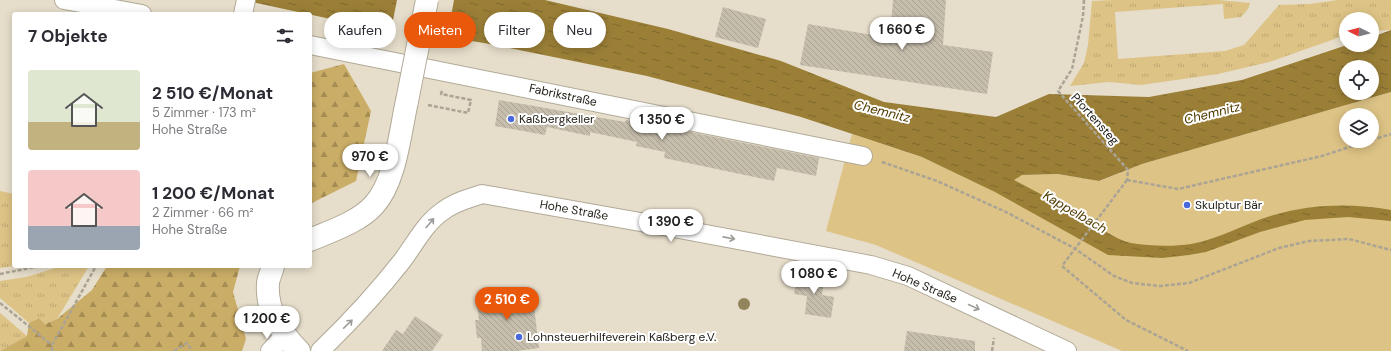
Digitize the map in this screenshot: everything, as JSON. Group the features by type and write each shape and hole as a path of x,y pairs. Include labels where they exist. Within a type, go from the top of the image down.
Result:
{"street":[{"path":"64,0 131,12"},
{"path":"312,239 354,220 374,205 388,182 395,159 427,0"},
{"name":"Fabrikstraße","path":"312,45 863,156"},
{"name":"Hohe Straße","path":"320,351 353,319 403,260 431,221 442,211 458,202 482,194 871,265 908,276 1067,351"},
{"path":"272,268 268,284 271,306 285,346"}],"path":[{"name":"Pfortensteg","path":"1084,0 1083,16 1072,69 1058,91 1128,170 1127,180"},
{"path":"439,107 468,113 471,100 441,94 443,86"},
{"path":"1379,138 1391,134"},
{"path":"1188,351 1126,320 1062,266 1101,213 1127,180 1178,189 1322,156 1347,148"},
{"path":"863,156 951,187 1006,212 1074,248 1114,276 1132,283 1160,286 1189,283 1279,248 1309,241 1349,239 1391,250"},
{"path":"0,274 30,268"},
{"path":"52,351 52,345 95,268"},
{"path":"0,303 52,345"},
{"path":"174,351 187,343 192,351"}],"green space":[{"path":"1218,0 1250,3 1248,9 1241,17 1224,19 1223,4 1115,12 1118,59 1225,51 1244,45 1279,5 1309,4 1338,0 1391,0 1391,30 1379,31 1379,12 1339,12 1339,37 1269,62 1218,74 1141,85 1109,82 1070,86 1084,63 1088,45 1092,1"},
{"path":"344,64 371,111 356,181 312,203 312,72"},
{"path":"1391,92 1391,351 1122,351 876,245 826,231 852,134 922,157 1021,175 1058,174 1100,181 1142,164 1363,100 1379,100 1379,95"},
{"path":"0,191 12,194 12,266 0,268"},
{"path":"55,268 88,268 57,319 45,324 39,318 29,323 0,298 0,281 26,277"},
{"path":"106,268 239,268 233,292 246,339 242,351 0,351 27,336 29,323 39,318 45,324 57,319 92,290"},
{"path":"0,313 27,336 0,351"}],"water":[{"name":"Chemnitz","path":"242,0 545,0 596,12 553,12 553,48 606,48 606,14 668,29 781,61 884,102 996,117 1049,94 1149,97 1242,80 1339,48 1339,52 1379,52 1379,34 1391,30 1391,92 1379,95 1379,60 1339,60 1339,100 1363,100 1142,164 1099,181 1058,174 1022,175 1014,180 1077,214 1119,239 1131,243 1146,245 1176,246 1202,242 1274,215 1288,211 1317,207 1362,206 1391,210 1391,221 1348,217 1305,220 1260,232 1206,252 1162,258 1108,255 995,192 922,157 801,117 647,76 509,48 545,48 545,12 484,12 484,43 476,42 476,12 404,12 404,30 396,29 396,12 324,12 324,18 312,15 312,12 298,12"}],"pier":[{"path":"397,0 454,0 452,12 404,12 404,32 396,31 396,12 395,12"}],"building":[{"path":"893,0 946,0 943,45 993,52 987,94 800,65 808,24 890,38"},
{"path":"723,7 766,19 758,48 715,37"},
{"path":"499,100 625,122 626,120 641,122 819,158 816,176 777,168 774,181 664,158 665,152 636,146 637,142 590,132 590,136 547,127 545,135 495,126"},
{"path":"798,272 825,276 822,295 834,297 831,318 805,314 807,296 794,294"},
{"path":"519,288 519,292 532,290 539,348 517,351 482,351 481,338 477,338 475,320 479,320 476,297 489,295 488,292"},
{"path":"415,316 443,335 432,351 382,351 396,330 403,334"},
{"path":"907,331 975,341 975,351 904,351"}],"place":[{"name":"Kaßbergkeller","path":"511,119"},
{"name":"Skulptur Bär","path":"1187,205"},
{"name":"Lohnsteuerhilfeverein Kaßberg e.V.","path":"519,337"}],"water label":[{"name":"Kappelbach","path":"1075,212"}]}
